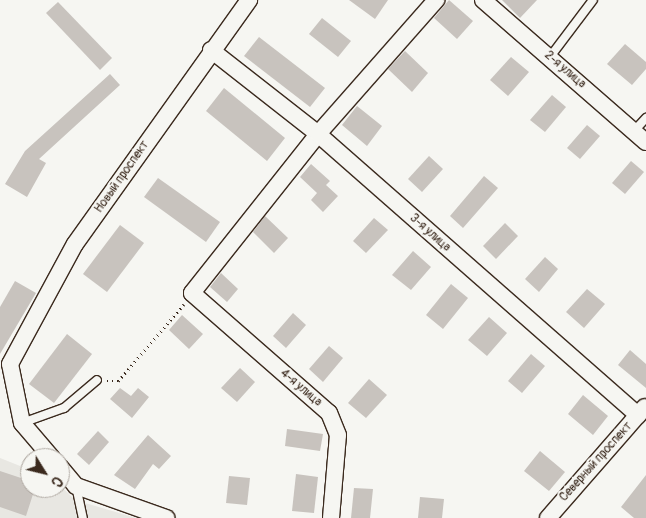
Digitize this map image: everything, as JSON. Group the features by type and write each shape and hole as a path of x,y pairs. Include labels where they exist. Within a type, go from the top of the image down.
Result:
{"street":[{"name":"Новый проспект","path":"22,423 10,364 75,244 211,50 249,0"},
{"path":"192,293 318,134 436,0"},
{"name":"2-я улица","path":"483,0 640,136"},
{"name":"3-я улица","path":"211,50 318,134 643,414"},
{"name":"4-я улица","path":"192,293 329,413 338,435 331,518"},
{"name":"Северный проспект","path":"548,518 643,414"},
{"path":"22,423 43,448"},
{"path":"70,479 76,486 166,518"}],"lane":[{"path":"550,57 593,0"},
{"path":"640,136 646,118"},
{"path":"22,423 64,408 97,380"},
{"path":"76,486 83,518"}],"path":[{"path":"97,380 118,381 192,293"}],"shaded area":[{"path":"0,458 20,466 20,498 70,498 70,495 75,500 136,518 0,518"}],"building":[{"path":"349,0 388,0 375,19"},
{"path":"449,0 473,21 457,39 434,18"},
{"path":"502,0 537,0 520,18"},
{"path":"58,2 112,58 100,70 46,13"},
{"path":"322,18 351,41 338,57 309,34"},
{"path":"259,37 325,88 310,107 244,56"},
{"path":"625,44 646,62 646,69 632,85 607,64"},
{"path":"405,51 428,73 412,92 388,69"},
{"path":"511,57 529,72 508,96 490,80"},
{"path":"110,74 120,85 39,159 46,163 27,197 5,184 25,151"},
{"path":"224,88 285,138 267,161 206,111"},
{"path":"552,95 566,107 545,132 530,120"},
{"path":"357,106 382,126 367,146 342,125"},
{"path":"587,125 600,136 580,159 567,148"},
{"path":"429,156 443,169 422,192 408,179"},
{"path":"631,161 644,172 625,194 612,183"},
{"path":"311,164 330,181 326,185 338,196 323,212 311,200 317,193 300,177"},
{"path":"484,176 498,188 463,228 450,216"},
{"path":"158,178 220,222 206,242 144,197"},
{"path":"265,216 288,238 274,253 253,232"},
{"path":"374,218 388,230 366,253 353,241"},
{"path":"505,223 518,236 496,259 483,246"},
{"path":"120,225 144,243 107,292 83,274"},
{"path":"413,251 431,267 411,290 392,275"},
{"path":"545,257 558,269 539,292 525,279"},
{"path":"221,273 238,289 227,302 210,287"},
{"path":"15,281 36,293 0,354 0,307"},
{"path":"451,284 468,298 443,329 426,315"},
{"path":"587,289 605,304 584,328 566,312"},
{"path":"293,313 306,325 286,348 273,336"},
{"path":"182,315 203,334 189,349 169,330"},
{"path":"489,317 507,333 487,356 468,340"},
{"path":"67,334 92,354 54,403 29,384"},
{"path":"329,346 343,358 323,382 309,369"},
{"path":"630,350 646,364 646,388 618,365"},
{"path":"531,354 545,366 522,393 508,381"},
{"path":"240,368 255,382 237,402 221,388"},
{"path":"369,379 387,395 366,418 348,403"},
{"path":"120,388 131,396 138,388 149,397 132,418 110,399"},
{"path":"583,395 608,416 593,435 568,414"},
{"path":"287,429 323,434 320,451 285,446"},
{"path":"98,431 109,442 89,465 77,454"},
{"path":"148,435 171,456 159,469 153,464 135,489 114,475"},
{"path":"540,451 565,472 549,491 524,471"},
{"path":"0,471 20,478 20,498 32,498 26,516 0,507"},
{"path":"296,474 318,477 314,513 292,511"},
{"path":"646,475 646,518 634,518 621,507"},
{"path":"229,476 250,478 247,505 226,503"},
{"path":"354,488 373,489 370,518 351,518"},
{"path":"420,497 444,499 442,518 418,518"}]}
